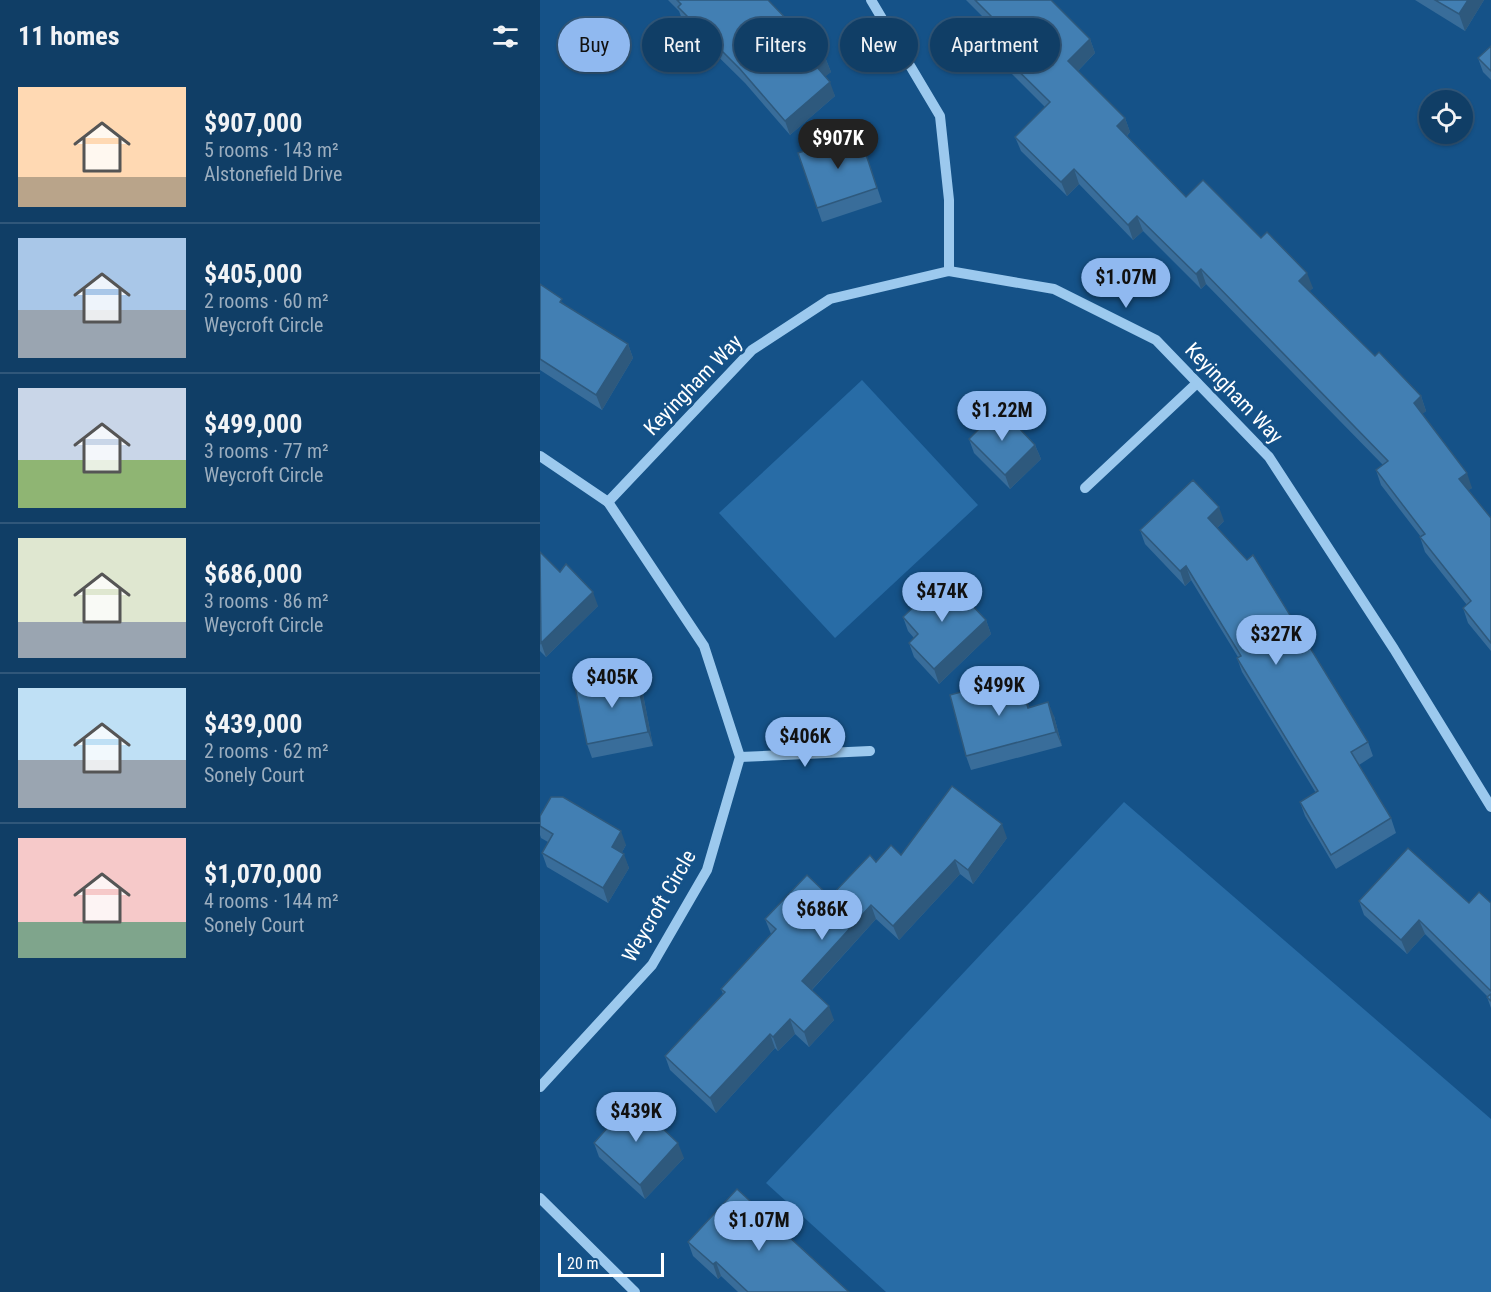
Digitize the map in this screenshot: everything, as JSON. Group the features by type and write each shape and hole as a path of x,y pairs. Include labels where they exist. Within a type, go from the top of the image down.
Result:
{"street":[{"path":"871,0 940,116 949,200 949,271"},
{"name":"Keyingham Way","path":"608,502 752,350 830,299 949,271 1054,289 1156,340 1269,457 1394,649 1491,807"},
{"path":"1085,488 1197,383"},
{"path":"540,456 608,502 704,646 740,756 870,751"},
{"name":"Weycroft Circle","path":"540,1086 652,966 707,870 740,756"},
{"path":"540,1198 635,1292"}],"shaded area":[{"path":"862,380 978,505 835,638 719,513"},
{"path":"1124,802 1491,1119 1491,1292 886,1292 766,1183"}],"building":[{"path":"677,0 768,0 785,18 734,18 734,63 722,51 722,18 689,18 678,7 681,4"},
{"path":"975,0 1051,0 1090,39 1068,61 1125,118 1117,126 1186,197 1203,180 1261,238 1267,232 1307,273 1299,281 1375,356 1379,352 1421,396 1414,403 1467,473 1459,479 1491,518 1491,643 1463,608 1471,601 1420,537 1425,534 1376,470 1388,461 1201,269 1196,274 1137,216 1128,225 1074,169 1061,182 1015,137 1050,102 1019,72 1060,72 1060,18 993,18"},
{"path":"1435,0 1468,0 1459,14"},
{"path":"1491,46 1491,71 1478,58"},
{"path":"743,72 821,72 830,82 785,121"},
{"path":"859,133 877,188 817,208 798,153"},
{"path":"540,284 562,299 560,302 628,344 596,395 540,359"},
{"path":"1000,408 1035,445 1005,475 969,439"},
{"path":"1193,480 1219,507 1208,518 1247,560 1253,555 1368,742 1351,752 1391,818 1331,855 1300,802 1318,791 1237,658 1241,656 1186,566 1180,571 1140,530"},
{"path":"540,552 560,572 566,564 593,592 541,643"},
{"path":"945,577 986,620 934,669 909,643 918,634 903,617"},
{"path":"636,674 648,732 587,744 575,687"},
{"path":"1019,676 1028,708 1048,702 1056,732 966,756 950,695"},
{"path":"952,786 1002,824 968,870 955,860 893,926 871,905 802,981 829,1006 804,1032 790,1019 773,1037 770,1034 710,1098 665,1056 725,992 721,989 776,929 765,919 807,875 830,897 870,855 876,862 891,845 901,855"},
{"path":"551,797 563,797 621,831 612,847 624,854 603,888 542,853 553,834 540,826 540,816"},
{"path":"1408,848 1469,903 1479,892 1491,903 1491,991 1419,920 1401,940 1359,901"},
{"path":"632,1100 678,1143 640,1185 594,1143"},
{"path":"737,1189 849,1292 748,1292 716,1262 713,1264 688,1242"}]}
